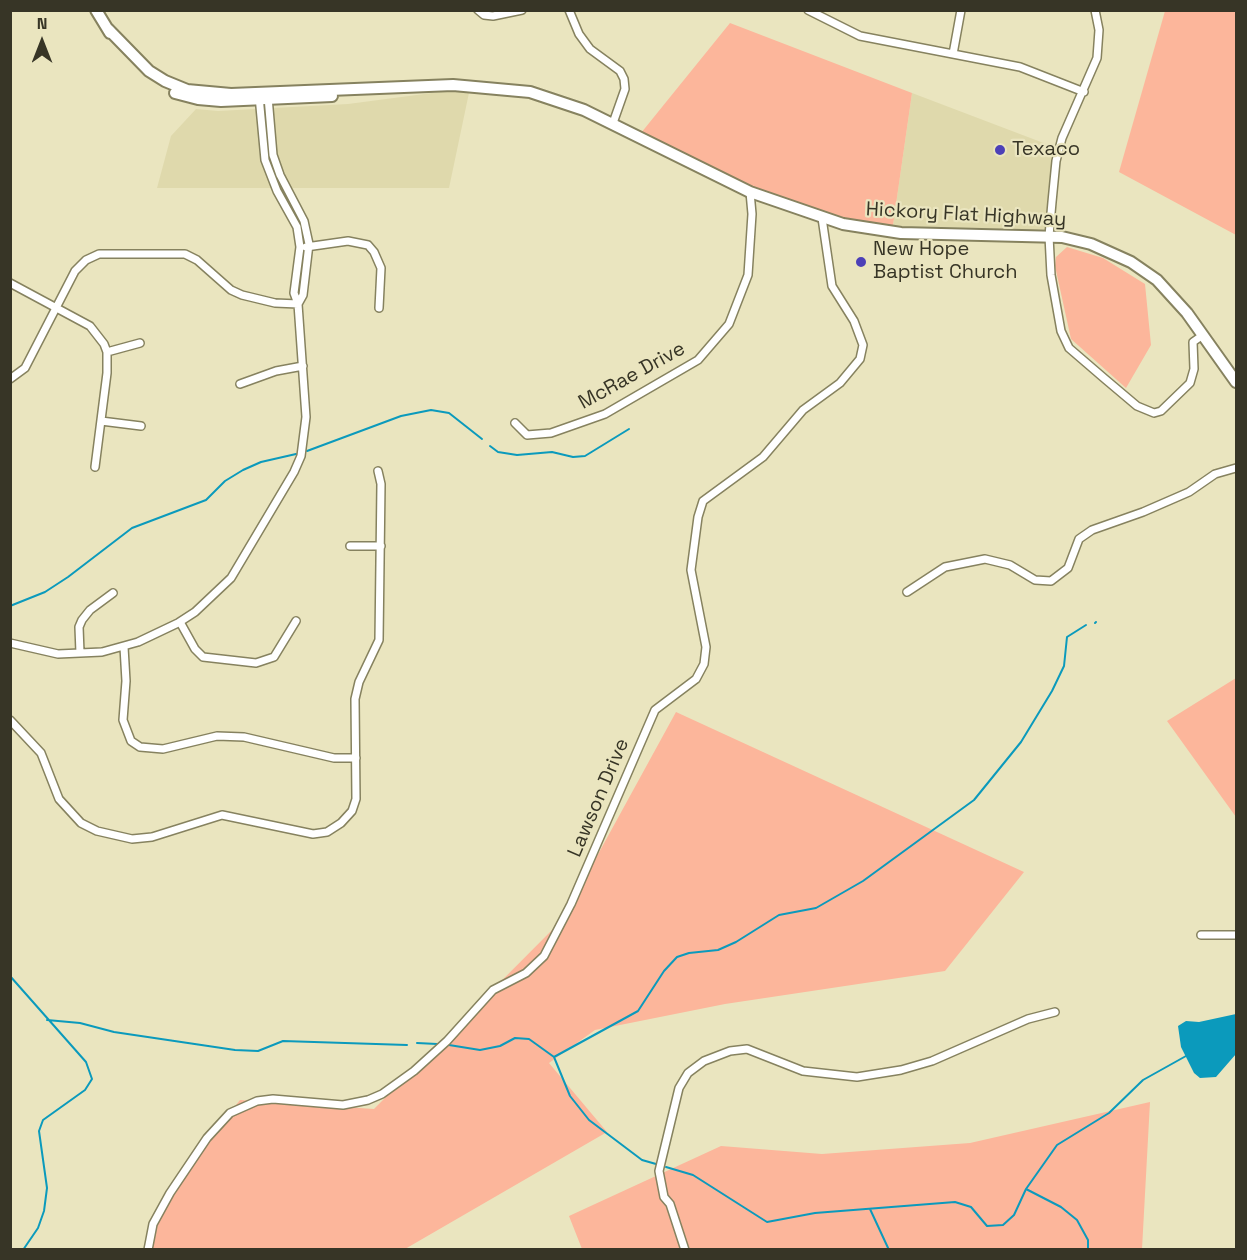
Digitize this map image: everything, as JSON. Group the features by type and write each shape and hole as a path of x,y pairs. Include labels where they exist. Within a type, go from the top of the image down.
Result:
{"main road":[{"name":"Hickory Flat Highway","path":"96,10 108,29 141,64 171,84 208,93 263,97 409,86 463,85 530,92 567,103 613,123 750,192 822,218 878,231 1049,236 1084,242 1131,262 1165,288 1203,335 1236,382"}],"street":[{"path":"478,10 484,15 494,16 522,10"},
{"path":"569,10 579,34 590,49 620,71 624,80 625,89 613,123"},
{"path":"808,10 860,36 1020,67 1084,92"},
{"path":"953,54 961,10"},
{"path":"1095,10 1099,30 1097,58 1062,138 1056,161 1049,236 1051,275 1064,339 1069,348 1137,406 1154,413 1161,411 1181,393 1193,375 1192,342 1203,335"},
{"path":"263,97 273,155 280,176 304,221 309,247 303,295 298,304"},
{"path":"10,644 43,652 80,654 124,646 160,633 180,622 195,612 231,578 294,472 305,435 303,366 298,304 294,293 300,247 297,227 268,169 262,140 263,97"},
{"name":"McRae Drive","path":"514,423 527,435 551,434 605,414 698,360 729,324 748,275 752,214 750,192"},
{"name":"Lawson Drive","path":"148,1250 153,1224 170,1193 207,1138 230,1113 257,1101 273,1099 343,1105 368,1100 382,1094 414,1071 447,1041 492,990 526,973 544,956 571,904 655,710 696,678 704,664 706,647 691,570 698,517 703,501 763,457 803,410 840,384 860,359 863,345 854,321 832,286 822,233 822,218"},
{"path":"300,247 348,241 368,245 378,259 381,268 380,308"},
{"path":"10,379 25,368 75,271 86,260 99,254 185,254 197,260 231,290 242,296 275,303 298,304"},
{"path":"10,284 90,326 99,334 107,352 95,467"},
{"path":"107,352 140,343"},
{"path":"240,384 276,370 303,366"},
{"path":"101,421 141,426"},
{"path":"907,592 945,567 985,559 1010,565 1035,580 1056,579 1068,568 1079,539 1092,530 1143,512 1189,492 1215,474 1236,468"},
{"path":"10,720 41,753 51,784 68,811 81,823 97,831 132,839 152,837 222,815 313,834 327,832 341,823 352,811 356,799 355,699 359,682 380,640 381,484 378,471"},
{"path":"350,546 381,546"},
{"path":"80,654 79,627 82,620 90,610 113,593"},
{"path":"180,622 191,643 203,657 256,663 274,657 296,621"},
{"path":"124,646 126,681 123,720 131,741 140,747 163,749 217,736 244,737 323,756 356,758"},
{"path":"1201,935 1236,935"},
{"path":"685,1250 670,1204 664,1197 659,1171 679,1088 688,1073 704,1061 730,1051 747,1049 803,1071 857,1077 901,1070 932,1061 1028,1019 1055,1012"}],"shaded area":[{"path":"1165,11 1236,11 1236,235 1119,172"},
{"path":"730,23 912,93 892,232 848,231 814,220 750,192 641,133"},
{"path":"470,88 449,188 157,188 171,136 196,109 218,111 348,104"},
{"path":"912,93 1062,150 1047,229 944,236 892,232"},
{"path":"1067,247 1103,258 1145,284 1151,345 1126,388 1071,339 1055,266 1056,257"},
{"path":"1236,678 1236,817 1167,721"},
{"path":"676,712 1024,872 945,971 725,1004 595,1030 549,1063 607,1132 405,1249 150,1250 163,1197 240,1100 374,1109 562,920"},
{"path":"1150,1102 1142,1249 582,1249 569,1216 721,1146 822,1154 970,1143"}],"water":[{"path":"1236,1014 1236,1054 1216,1077 1200,1078 1194,1073 1181,1047 1178,1026 1186,1021 1199,1022"}],"waterway":[{"path":"307,451 401,416 431,410 449,413 482,439"},
{"path":"490,446 498,452 517,455 552,452 573,457 585,456 629,429"},
{"path":"10,606 45,592 132,528 206,500 225,481 243,470 261,462 296,454"},
{"path":"554,1057 638,1011 664,971 677,957 689,953 718,950 736,942 779,915 816,908 863,881 974,800 1021,742 1052,691 1064,666 1067,637 1086,625"},
{"path":"10,976 86,1062 92,1079 85,1090 43,1120 39,1131 47,1188 44,1211 38,1228 23,1250"},
{"path":"47,1020 80,1023 114,1032 235,1050 258,1051 283,1041 407,1045"},
{"path":"449,1045 480,1050 500,1046 515,1038 529,1039 554,1057 570,1096 589,1120 642,1160 656,1164"},
{"path":"417,1043 437,1044"},
{"path":"666,1167 693,1175 767,1222 815,1213 955,1202 971,1207 987,1226 1003,1225 1014,1215 1026,1189 1057,1145 1109,1113 1143,1080 1186,1056"},
{"path":"1026,1189 1061,1207 1077,1220 1088,1240 1088,1250"},
{"path":"870,1209 889,1250"}],"place":[{"name":"Texaco","path":"1000,150"},
{"name":"New Hope Baptist Church","path":"861,262"}]}
